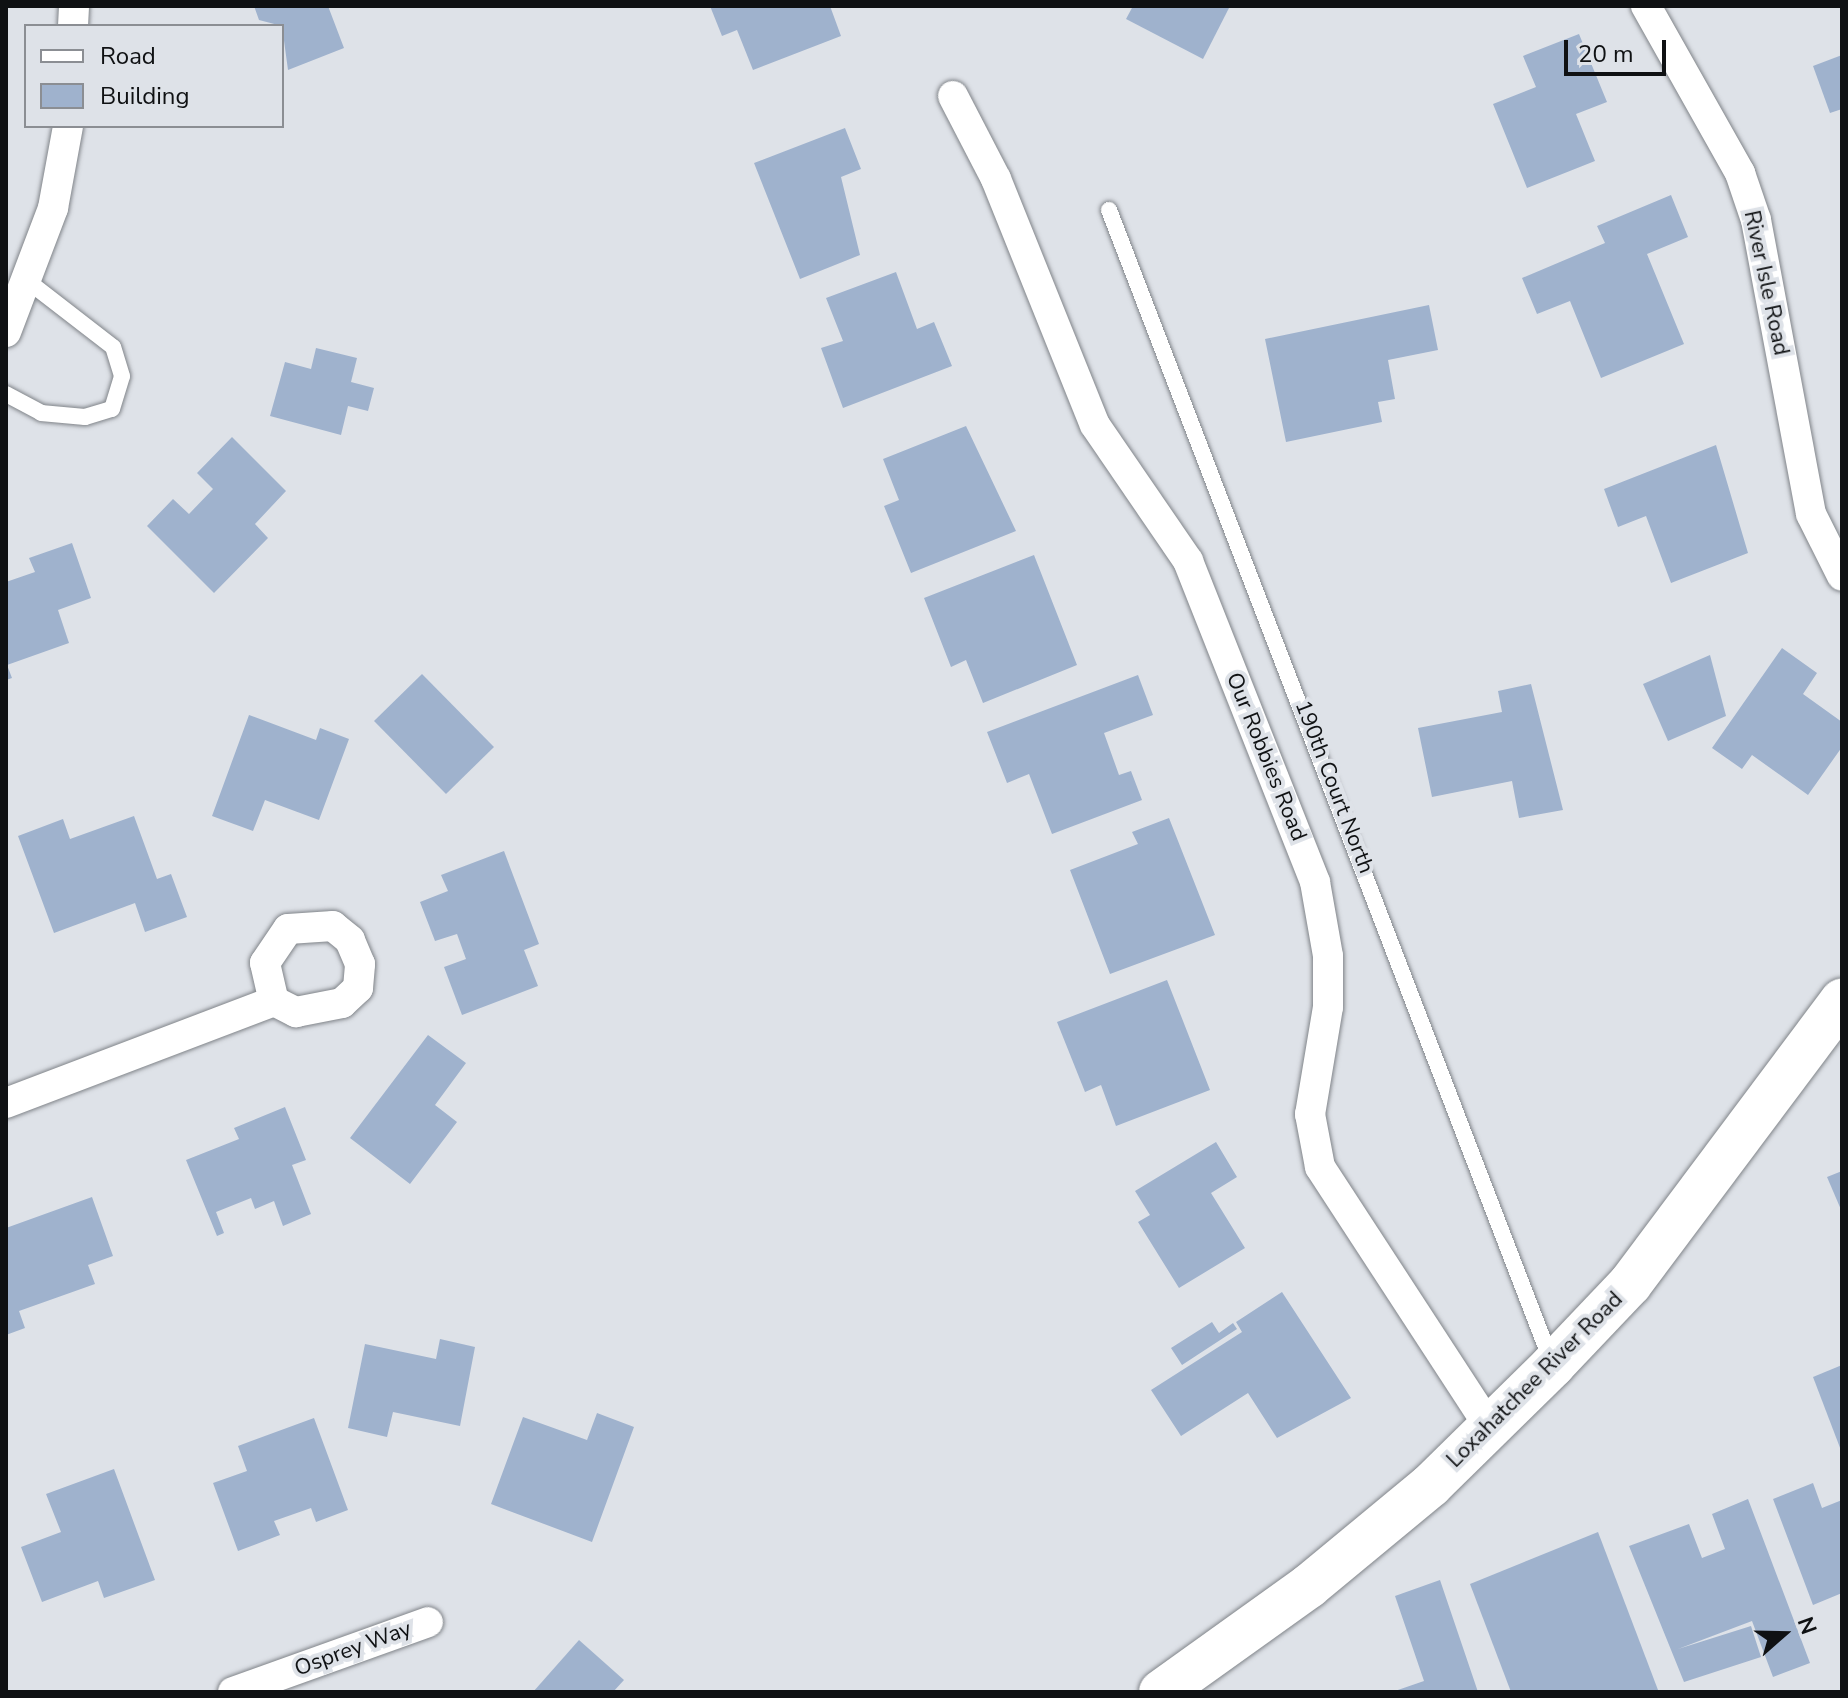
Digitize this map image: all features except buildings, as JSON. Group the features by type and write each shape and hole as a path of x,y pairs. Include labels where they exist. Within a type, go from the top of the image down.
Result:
{"street":[{"name":"River Isle Road","path":"1646,6 1752,208 1811,514 1842,576"},
{"name":"Our Robbies Road","path":"953,96 996,179 1095,425 1188,561 1315,882 1328,956 1328,1007 1310,1114 1320,1167 1490,1428"},
{"path":"6,332 29,282 68,128"},
{"path":"6,1103 274,1001"},
{"name":"Loxahatchee River Road","path":"1161,1692 1309,1586 1490,1428 1553,1365 1630,1284 1842,1001"},
{"name":"Osprey Way","path":"233,1692 428,1622"}],"lane":[{"name":"190th Court North","path":"1109,210 1553,1365"},
{"path":"6,394 41,413 85,417 112,409 122,376 113,347 29,282"}]}
